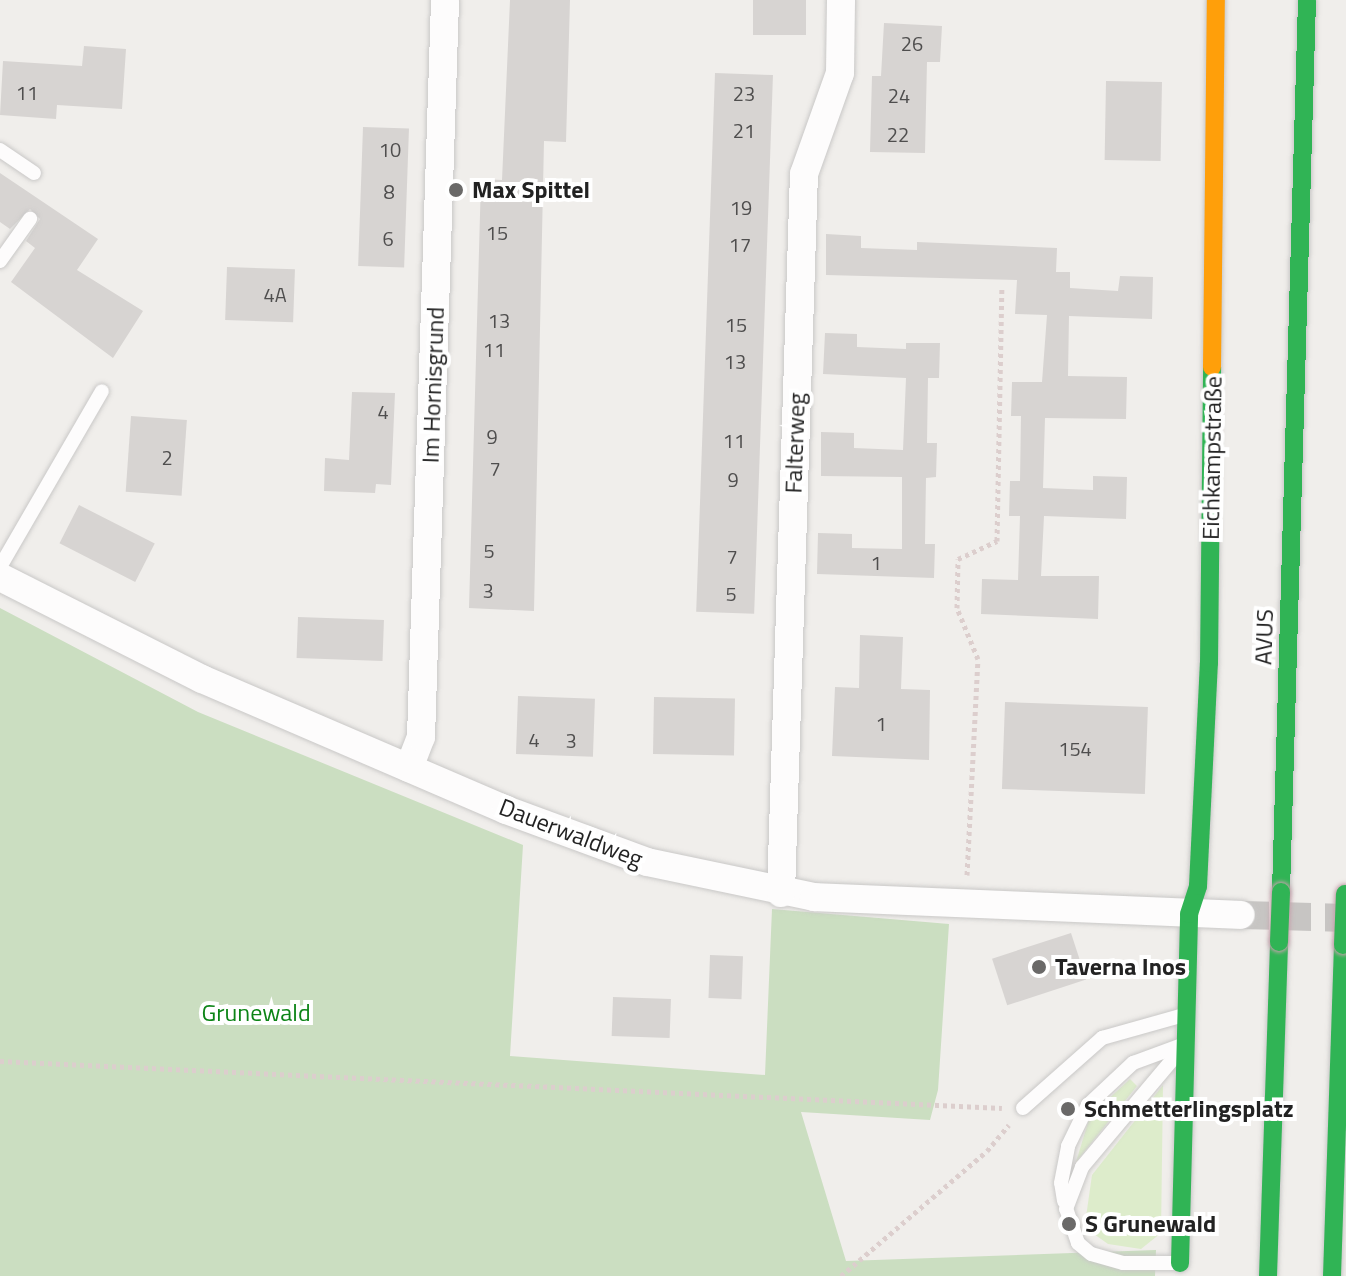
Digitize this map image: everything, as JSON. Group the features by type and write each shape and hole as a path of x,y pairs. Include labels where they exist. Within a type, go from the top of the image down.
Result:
{"main road":[{"name":"Eichkampstraße","path":"1179,1270 1189,914 1198,886 1209,663 1216,0"},
{"name":"AVUS","path":"1268,1276 1307,0"},
{"path":"1332,1276 1346,869"}],"street":[{"name":"Im Hornisgrund","path":"409,768 421,737 445,0"},
{"name":"Falterweg","path":"781,893 804,174 840,73 841,0"},
{"name":"Dauerwaldweg","path":"0,577 202,679 617,853 781,893 1189,914"},
{"path":"1189,914 1241,915"}],"lane":[{"path":"0,150 34,173"},
{"path":"0,261 30,219"},
{"path":"0,567 102,391"},
{"path":"1023,1108 1102,1038 1186,1014"},
{"path":"1066,1209 1082,1167 1186,1044"},
{"path":"1179,1270 1123,1263 1091,1254 1078,1243 1061,1183 1068,1146 1088,1105 1133,1063 1186,1044"}],"path":[{"path":"966,904 978,659 957,608 958,559 997,541 1002,288"},
{"path":"0,1061 1023,1108"},
{"path":"841,1276 987,1151 1023,1108"}],"green space":[{"name":"Grunewald","path":"0,608 198,712 523,845 510,1056 765,1075 772,909 949,924 938,1090 930,1120 801,1112 846,1261 1156,1250 1155,1276 0,1276"},
{"path":"1130,1079 1137,1086 1076,1162 1090,1116"},
{"path":"1163,1085 1161,1233 1141,1249 1108,1244 1094,1234 1086,1217 1092,1175"}],"building":[{"path":"510,0 570,0 566,142 544,141 534,611 469,608 481,179 502,180"},
{"path":"753,0 806,0 806,35 753,35"},
{"path":"884,23 942,26 940,62 927,62 925,153 870,152 872,76 881,76"},
{"path":"84,46 126,49 122,109 57,105 56,119 0,115 3,61 82,66"},
{"path":"715,73 773,75 754,614 696,612"},
{"path":"1106,81 1162,82 1161,161 1105,160"},
{"path":"363,127 409,129 404,268 358,266"},
{"path":"0,173 98,239 77,270 143,311 113,358 11,282 35,248 26,241 40,219 30,209 10,229 0,222"},
{"path":"826,234 861,236 861,248 917,250 917,242 1057,248 1056,272 1070,272 1070,288 1118,291 1120,276 1153,277 1152,319 1069,316 1068,376 1127,377 1126,419 1045,418 1043,488 1093,490 1093,476 1127,477 1126,519 1044,516 1041,576 1099,576 1098,619 981,614 982,579 1018,580 1020,516 1009,516 1010,481 1020,481 1021,416 1011,416 1012,382 1042,382 1047,315 1015,314 1017,280 826,275"},
{"path":"227,267 295,269 293,322 225,320"},
{"path":"825,333 857,334 857,347 906,349 906,343 940,343 939,378 928,378 927,443 937,443 936,477 926,478 925,544 935,544 934,578 817,574 818,533 852,534 852,548 902,549 902,477 821,476 821,432 854,433 854,448 903,450 906,378 823,374"},
{"path":"352,392 395,393 391,485 376,484 375,493 324,491 325,458 349,460"},
{"path":"131,416 187,420 182,496 126,492"},
{"path":"79,505 155,544 135,582 59,543"},
{"path":"298,617 384,620 383,661 297,658"},
{"path":"860,635 903,637 901,689 930,690 929,760 832,756 835,687 859,688"},
{"path":"518,696 595,699 593,757 516,754"},
{"path":"654,697 735,698 734,755 653,754"},
{"path":"1005,702 1148,707 1145,794 1002,789"},
{"name":"Taverna Inos","path":"1071,933 1086,980 1007,1005 992,959"},
{"path":"710,955 743,956 741,999 708,998"},
{"path":"613,997 671,999 670,1038 612,1036"}],"tunnel":[{"path":"1241,915 1346,918"}],"traffic: fast":[{"path":"1281,892 1307,0"},
{"path":"1180,1263 1189,914 1198,886 1209,663 1212,367"},
{"path":"1279,942 1281,892"},
{"path":"1343,945 1345,894"},
{"path":"1268,1276 1279,942"},
{"path":"1332,1276 1343,945"}],"traffic: slow":[{"path":"1212,367 1216,0"}],"place":[{"name":"Max Spittel","path":"456,190"},
{"name":"Taverna Inos","path":"1039,967"},
{"name":"Schmetterlingsplatz","path":"1068,1109"},
{"name":"S Grunewald","path":"1069,1224"}]}
